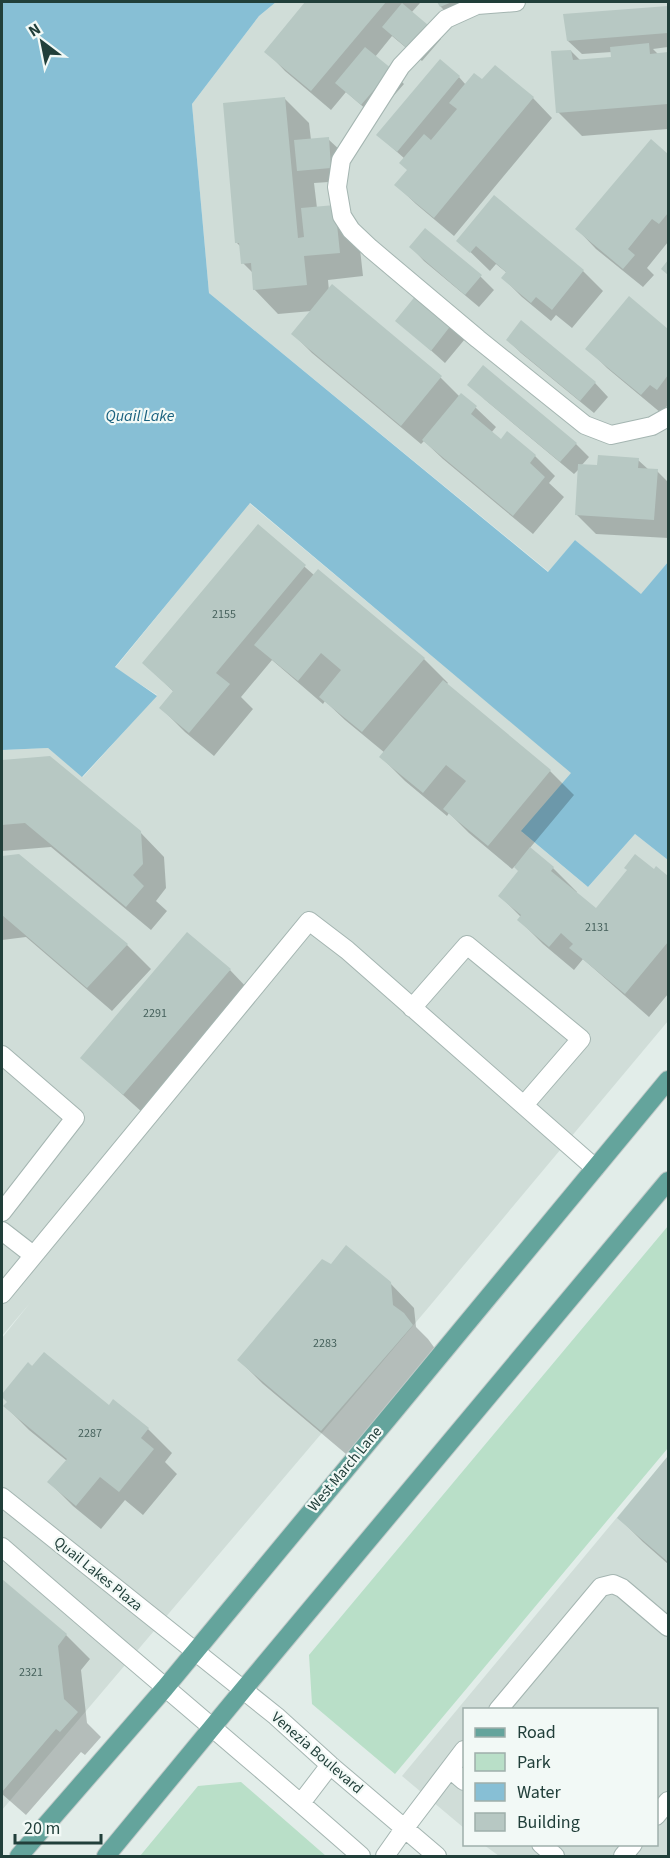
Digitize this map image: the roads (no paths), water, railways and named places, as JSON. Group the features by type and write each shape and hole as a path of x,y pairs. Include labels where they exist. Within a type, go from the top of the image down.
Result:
{"main road":[{"name":"West March Lane","path":"19,1857 165,1688 669,1080"},
{"path":"106,1857 669,1181"}],"street":[{"path":"516,2 477,5 446,19 401,66 341,160 338,187 342,216 351,230 370,248 585,425 611,435 652,426 669,417"},
{"path":"2,1294 309,921 347,950 595,1168"},
{"path":"412,1008 467,945 581,1039 524,1105"},
{"path":"2,1055 75,1118 2,1212"},
{"path":"2,1231 33,1255"},
{"name":"Quail Lakes Plaza","path":"2,1497 195,1651"},
{"path":"2,1547 361,1857"},
{"path":"500,1708 601,1587 613,1584 622,1588 669,1627"},
{"name":"Venezia Boulevard","path":"195,1651 276,1716 437,1857"},
{"path":"385,1857 463,1753"},
{"path":"301,1803 330,1765"},
{"path":"450,1769 463,1779"},
{"path":"658,1815 669,1801"},
{"path":"542,1846 555,1857"}],"water":[{"name":"Quail Lake","path":"2,2 276,2 259,16 192,104 209,293 548,572 575,540 641,594 668,562 668,860 635,834 588,887 521,831 571,773 250,503 115,667 157,696 82,777 48,748 2,750"}]}
